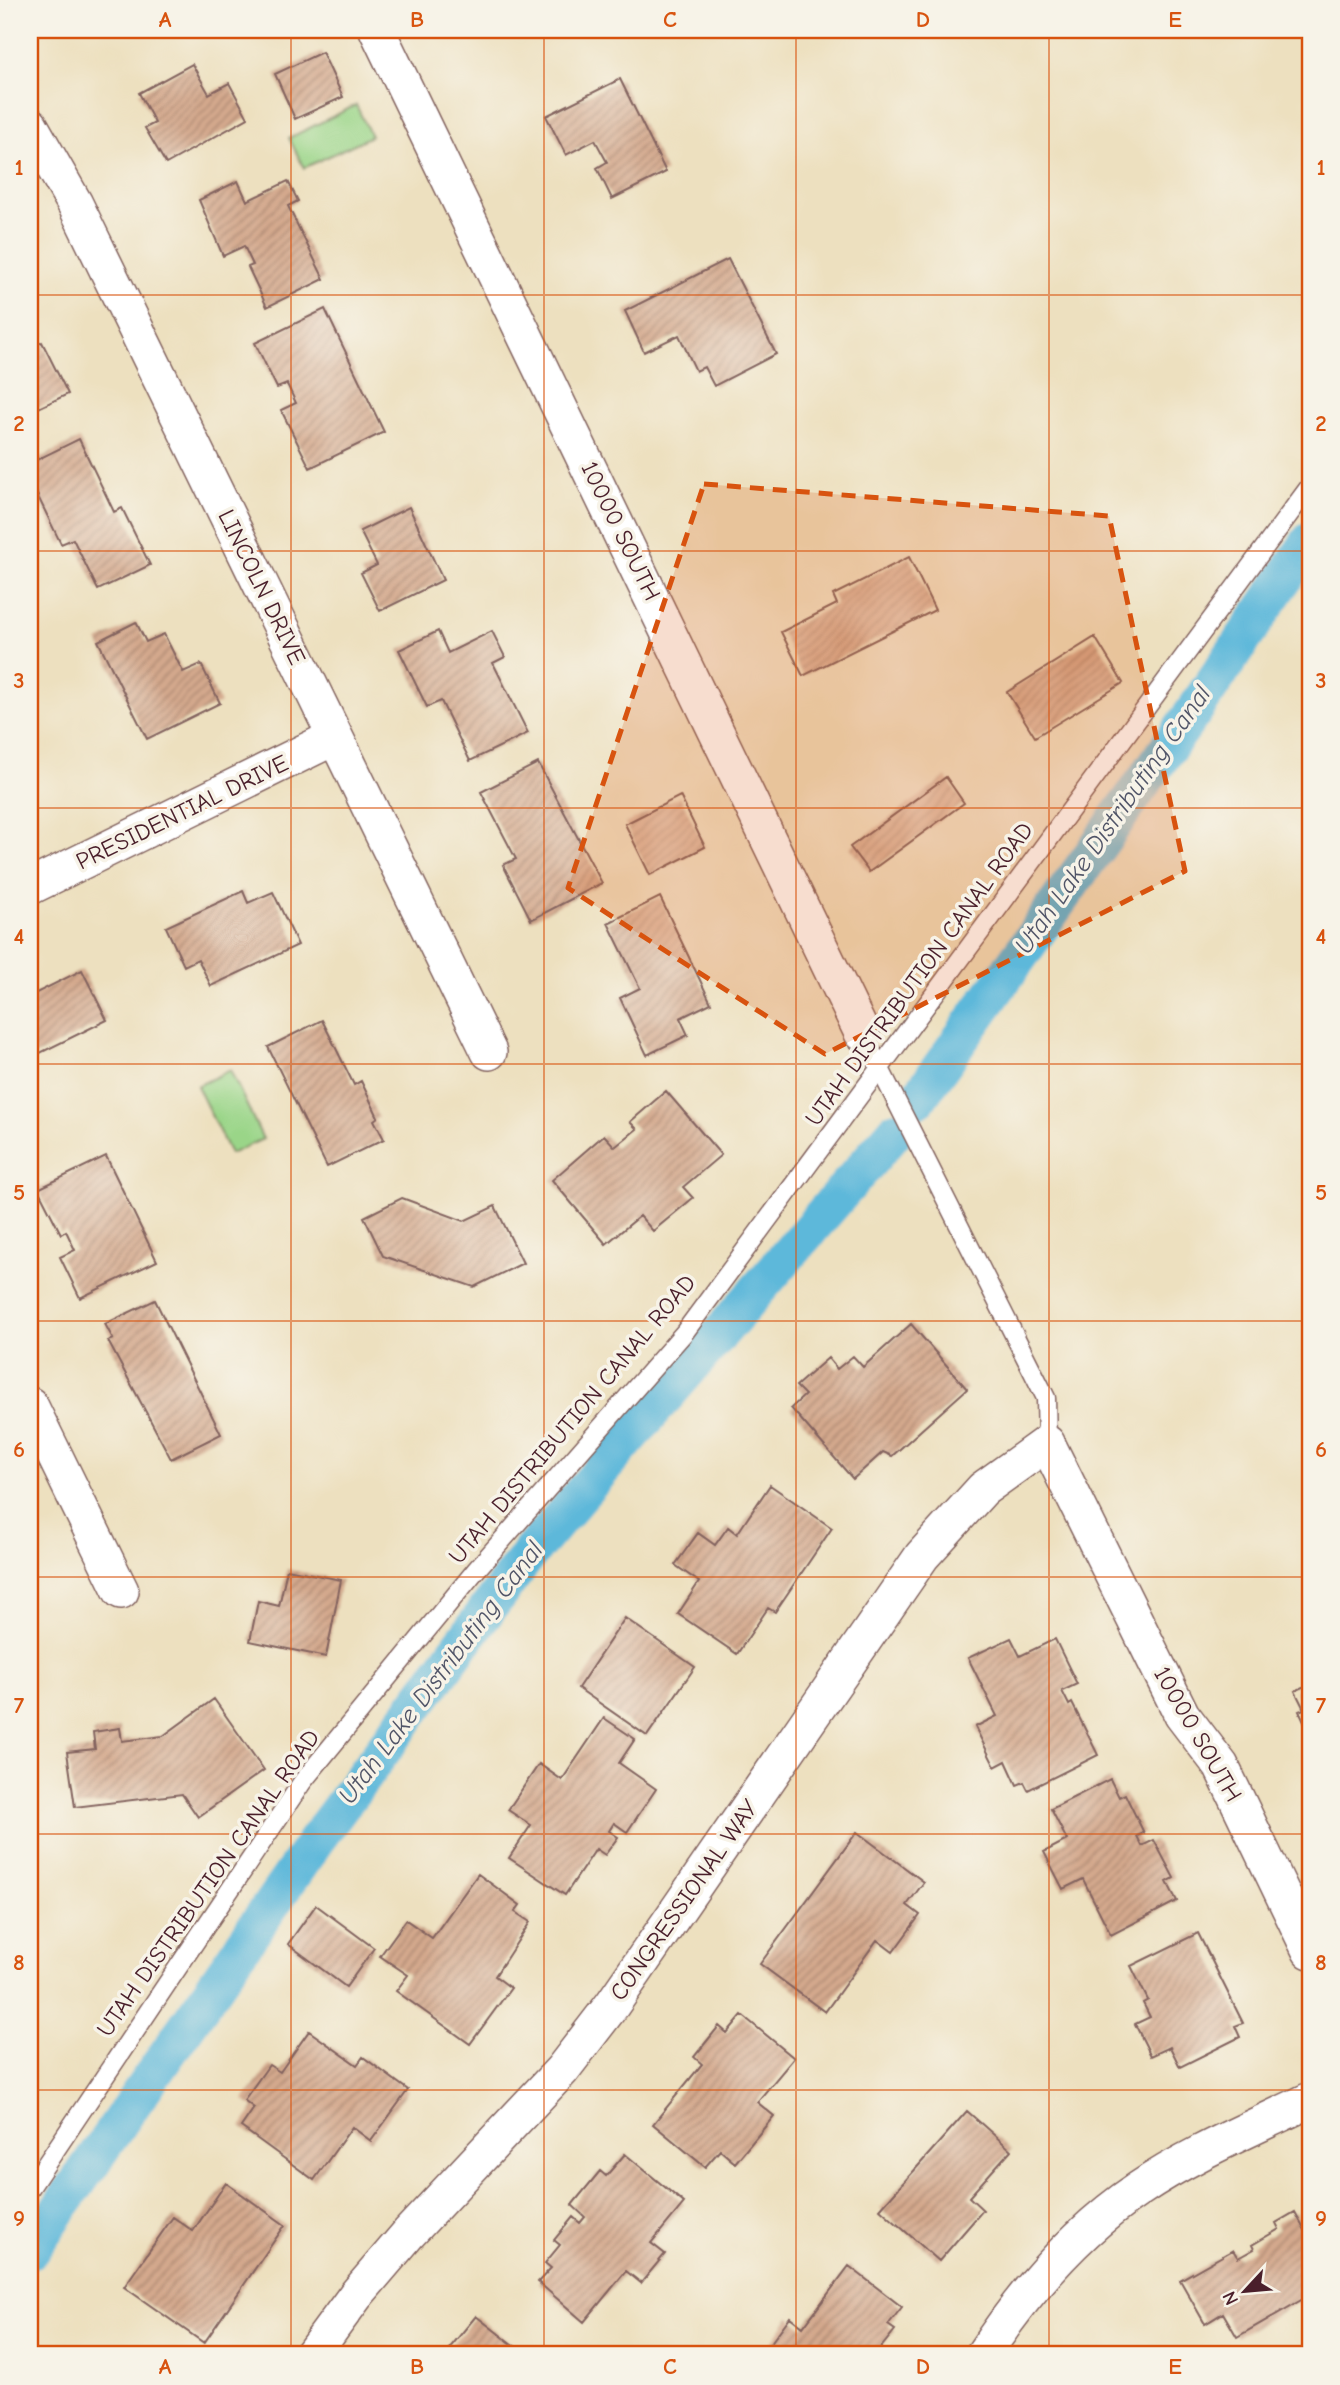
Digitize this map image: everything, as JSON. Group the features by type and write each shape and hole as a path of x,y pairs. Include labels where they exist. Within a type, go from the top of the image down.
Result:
{"street":[{"name":"10000 SOUTH","path":"377,30 862,1033"},
{"name":"LINCOLN DRIVE","path":"30,125 75,204 489,1052"},
{"name":"PRESIDENTIAL DRIVE","path":"30,887 335,737"},
{"path":"30,1405 121,1591"},
{"name":"10000 SOUTH","path":"1047,1443 1182,1716 1221,1766 1310,1951"},
{"name":"CONGRESSIONAL WAY","path":"312,2355 356,2295 562,2070 612,2005 922,1556 983,1489 1047,1443"},
{"path":"983,2355 1049,2266 1138,2189 1190,2158 1310,2100"}],"lane":[{"name":"UTAH DISTRIBUTION CANAL ROAD","path":"30,2188 303,1781 476,1570 684,1333 1310,486"},
{"path":"862,1033 1046,1398 1047,1443"}],"highlighted area":[{"path":"704,484 1109,516 1185,871 825,1054 568,888"}],"green space":[{"path":"356,105 371,136 304,168 289,138"},
{"path":"230,1070 263,1139 230,1154 197,1086"}],"building":[{"path":"322,52 343,97 295,119 275,74"},
{"path":"192,64 209,94 229,83 248,118 166,164 145,128 155,123 139,93"},
{"path":"620,79 666,172 612,199 597,168 607,162 595,140 566,155 546,116"},
{"path":"238,181 247,201 288,181 298,201 288,206 324,279 267,307 248,267 253,265 244,246 223,256 199,200"},
{"path":"728,259 776,354 714,386 704,367 696,371 679,335 644,352 625,311"},
{"path":"325,309 384,432 310,468 281,410 296,403 287,384 277,388 255,343"},
{"path":"42,342 68,394 30,412 30,348"},
{"path":"79,439 114,512 122,508 150,565 98,590 73,539 61,544 30,480 30,463"},
{"path":"409,507 443,580 380,611 361,573 377,565 360,531"},
{"path":"909,557 935,610 803,676 781,632 837,604 833,595"},
{"path":"136,622 146,642 164,634 183,672 201,664 220,703 147,739 98,641"},
{"path":"438,631 448,653 492,631 505,657 493,663 528,733 470,761 441,701 427,707 399,650"},
{"path":"1095,637 1123,683 1035,737 1007,692"},
{"path":"538,763 602,883 531,920 503,865 516,859 481,792"},
{"path":"946,777 964,803 869,872 850,847"},
{"path":"680,796 705,847 650,875 625,824"},
{"path":"243,891 248,903 273,892 298,945 211,986 198,959 184,966 166,927"},
{"path":"660,897 711,1003 680,1018 688,1035 647,1055 620,998 640,988 608,923"},
{"path":"82,970 107,1020 30,1058 30,996"},
{"path":"322,1020 354,1085 361,1081 378,1117 374,1120 384,1139 327,1167 268,1047"},
{"path":"666,1091 721,1155 683,1187 693,1198 653,1231 640,1216 606,1244 552,1180 604,1135 615,1147 637,1129 630,1122"},
{"path":"106,1156 157,1261 80,1298 60,1257 75,1250 66,1231 61,1234 38,1189"},
{"path":"402,1198 464,1221 495,1206 523,1263 474,1287 383,1256 364,1217"},
{"path":"155,1300 221,1434 171,1459 108,1341 113,1339 105,1324"},
{"path":"911,1324 967,1389 892,1456 883,1452 853,1479 791,1408 805,1395 796,1386 828,1358 837,1369 853,1356 863,1367"},
{"path":"770,1485 832,1528 775,1612 768,1608 737,1654 678,1614 699,1582 675,1565 698,1533 715,1545 728,1527 737,1534"},
{"path":"287,1569 341,1580 326,1657 250,1641 258,1601 279,1606"},
{"path":"625,1618 695,1667 647,1736 578,1688"},
{"path":"1011,1638 1020,1656 1055,1639 1077,1684 1062,1691 1069,1705 1072,1703 1098,1755 1028,1790 1024,1782 1017,1785 1006,1761 995,1767 975,1727 997,1716 968,1658"},
{"path":"1310,1684 1310,1735 1299,1711 1304,1709 1295,1691"},
{"path":"214,1699 264,1770 198,1817 182,1794 75,1807 67,1752 95,1749 93,1732 120,1728 122,1741 163,1736"},
{"path":"604,1718 635,1739 619,1763 656,1789 627,1832 614,1823 609,1831 618,1837 605,1855 596,1849 565,1895 509,1858 531,1825 508,1810 539,1764 562,1780"},
{"path":"1110,1779 1119,1797 1125,1794 1144,1833 1137,1836 1142,1846 1154,1840 1174,1878 1167,1882 1177,1901 1111,1935 1083,1879 1063,1889 1044,1852 1067,1840 1051,1809"},
{"path":"857,1832 924,1882 907,1905 920,1915 893,1952 877,1940 825,2012 760,1964"},
{"path":"478,1874 520,1905 515,1912 530,1922 495,1976 511,1988 470,2044 396,1991 408,1975 380,1956 406,1920 432,1938"},
{"path":"316,1905 374,1948 346,1987 288,1944"},
{"path":"1198,1933 1243,2023 1235,2026 1240,2037 1180,2067 1170,2047 1151,2056 1135,2024 1150,2017 1143,2003 1148,2000 1131,1966"},
{"path":"742,2015 794,2058 757,2102 774,2116 735,2163 720,2150 705,2167 653,2124 702,2064 694,2057 719,2026 727,2033"},
{"path":"309,2031 357,2065 363,2057 408,2090 371,2141 352,2127 314,2180 241,2127 254,2108 244,2100 269,2065 280,2072"},
{"path":"967,2111 1011,2150 969,2197 983,2210 939,2261 880,2209"},
{"path":"625,2154 684,2203 651,2243 665,2254 641,2283 626,2271 584,2322 538,2282 551,2268 545,2263 560,2245 554,2240 573,2217 580,2223 585,2217 572,2205 600,2171 606,2176"},
{"path":"226,2183 285,2225 204,2343 124,2287 173,2217 193,2231"},
{"path":"1295,2212 1310,2239 1310,2295 1237,2337 1223,2313 1205,2324 1180,2280 1233,2250 1238,2258 1254,2249 1252,2245 1279,2229 1276,2223"},
{"path":"849,2266 902,2307 888,2325 895,2330 875,2355 782,2355 770,2344 790,2317 803,2327"},
{"path":"476,2316 526,2355 456,2355 448,2350"}],"waterway":[{"name":"Utah Lake Distributing Canal","path":"917,1100 1192,714 1310,541"},
{"name":"Utah Lake Distributing Canal","path":"30,2251 316,1840 527,1556 896,1130"}]}
